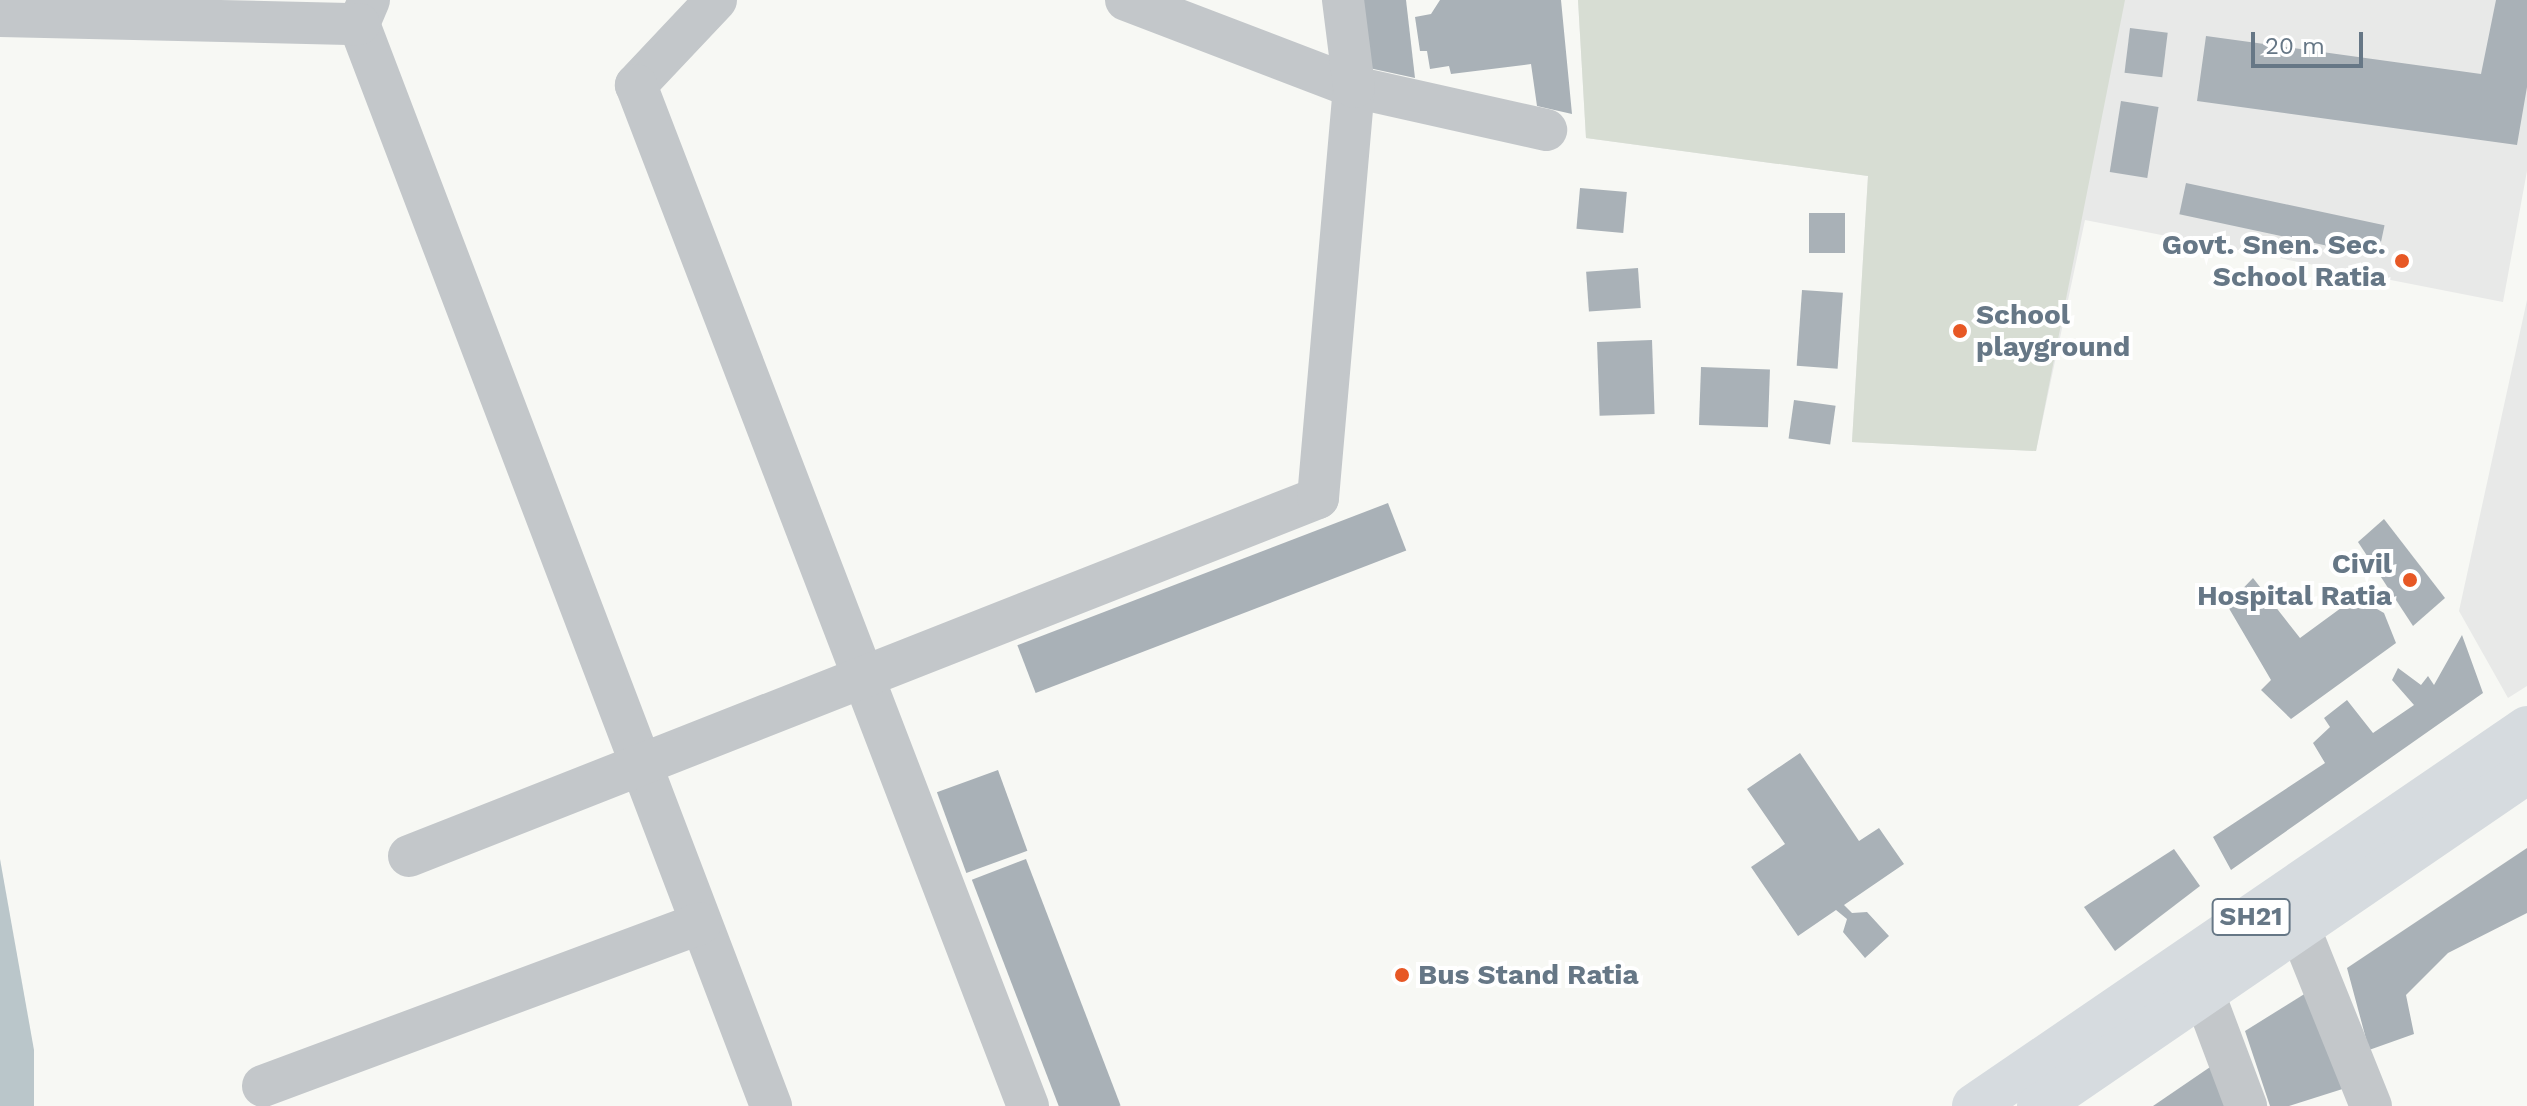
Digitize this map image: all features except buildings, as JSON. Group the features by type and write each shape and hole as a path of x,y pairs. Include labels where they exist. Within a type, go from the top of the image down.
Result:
{"main road":[{"name":"SH21","path":"1974,1106 2527,728"},
{"name":"SH21","path":"2039,1106 2527,772"}],"street":[{"path":"716,0 636,85 864,680 1017,1103"},
{"path":"1126,0 1354,87 1546,130"},
{"path":"409,856 864,680 1318,498 1354,87 1343,0"},
{"path":"0,16 364,12 771,1106"},
{"path":"263,1086 701,923"},
{"path":"2299,927 2371,1106"},
{"path":"2204,994 2246,1106"}],"shaded area":[{"name":"Govt. Snen. Sec. School Ratia","path":"1578,0 2527,0 2527,171 2503,302 2085,220 2036,451 1852,442 1868,176 1586,138"},
{"name":"School playground","path":"1578,0 2125,0 2036,451 1852,442 1868,176 1586,138"},
{"path":"2527,300 2527,686 2508,698 2459,611"},
{"path":"0,859 34,1050 34,1106 0,1106"}],"place":[{"name":"Govt. Snen. Sec. School Ratia","path":"2402,261"},
{"name":"School playground","path":"1960,331"},
{"name":"Civil Hospital Ratia","path":"2410,580"},
{"name":"Bus Stand Ratia","path":"1402,975"}]}
